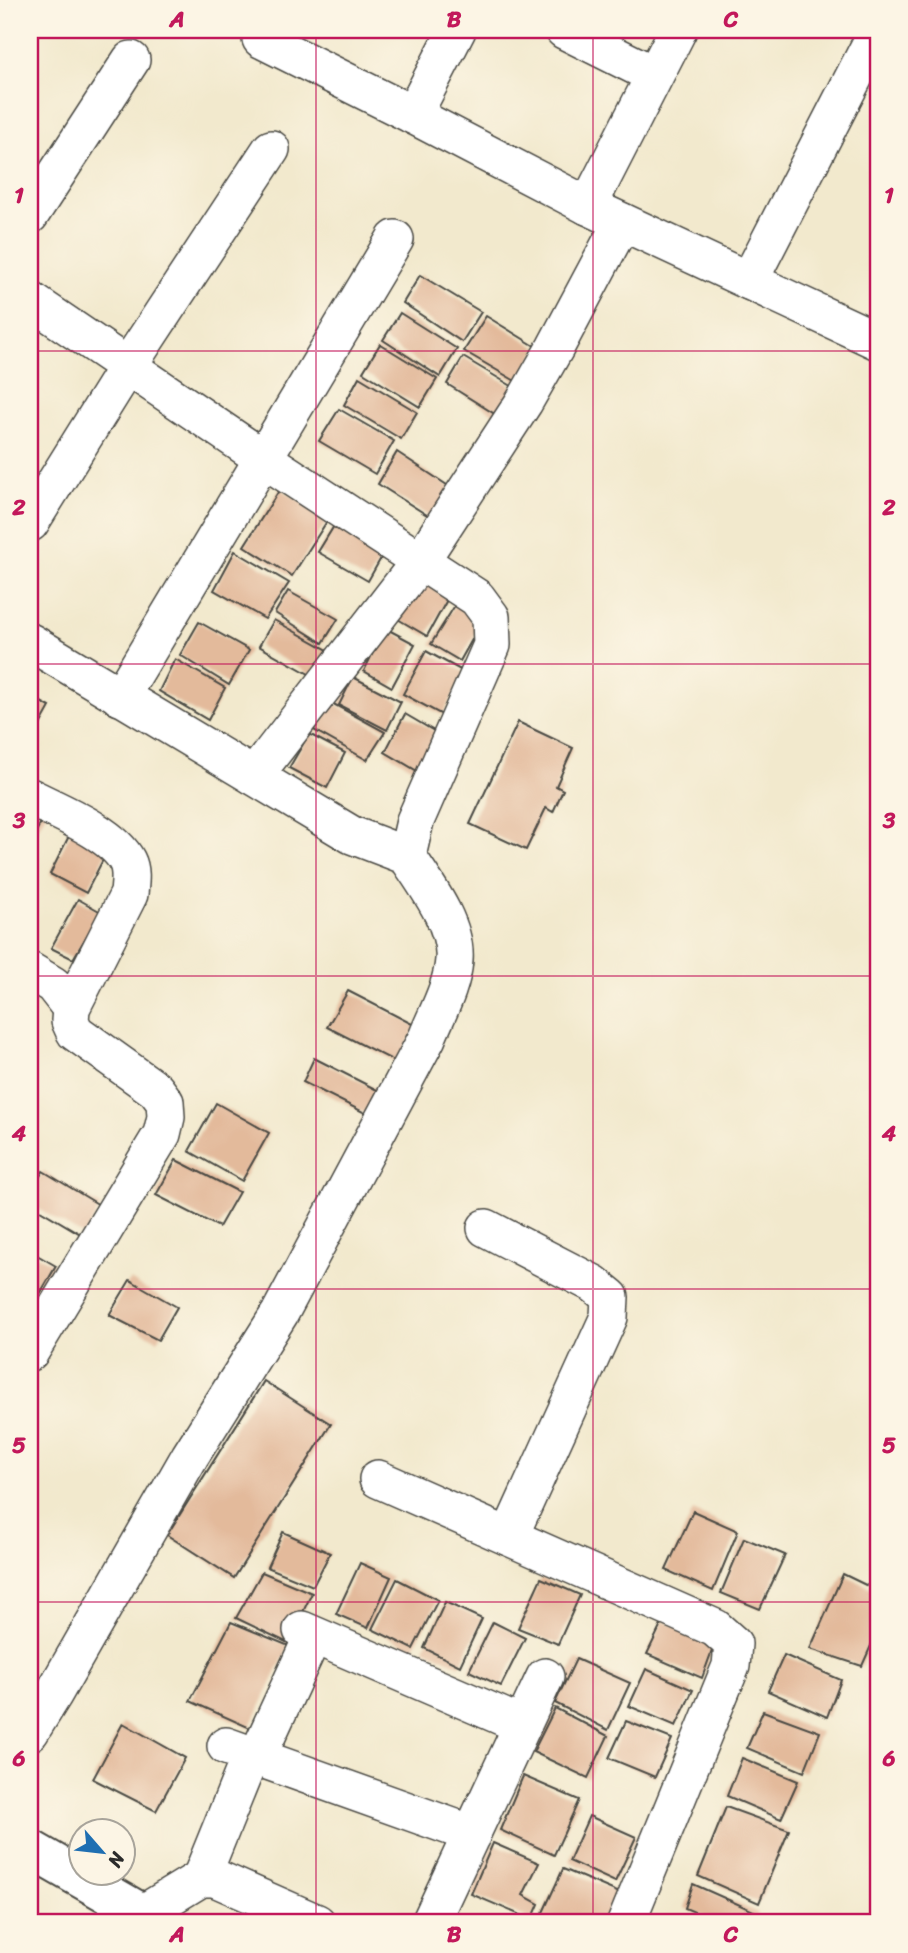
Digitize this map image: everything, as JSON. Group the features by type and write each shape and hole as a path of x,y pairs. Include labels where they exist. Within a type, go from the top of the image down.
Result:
{"main road":[{"path":"30,1849 150,1919"}],"street":[{"path":"413,115 457,30"},
{"path":"564,30 654,75"},
{"path":"588,206 678,30"},
{"path":"749,281 878,30"},
{"path":"261,39 588,206 878,341"},
{"path":"30,215 131,60"},
{"path":"30,523 128,366 271,149"},
{"path":"254,776 421,560 524,402 622,222"},
{"path":"120,697 395,239"},
{"path":"30,300 264,459 477,598 491,617 492,645 415,821 407,856"},
{"path":"30,642 352,835 407,856 450,928 454,959 445,995 427,1038 280,1313 190,1456 30,1732"},
{"path":"30,797 105,837 127,861 131,874 129,894 71,1008 70,1020 75,1032 156,1090 165,1102 166,1117 162,1134 30,1352"},
{"path":"30,971 53,985 71,1008"},
{"path":"486,1228 594,1284 610,1297 609,1317 509,1537"},
{"path":"378,1479 715,1628 733,1644 731,1666 626,1923"},
{"path":"150,1919 201,1878 246,1767 242,1751 307,1633 522,1726"},
{"path":"429,1923 545,1677"},
{"path":"242,1751 472,1834"},
{"path":"201,1878 215,1878 317,1923"}],"building":[{"path":"420,275 481,312 462,342 403,303"},
{"path":"400,313 457,349 440,377 383,340"},
{"path":"486,316 538,348 517,382 464,351"},
{"path":"380,344 437,379 420,407 363,372"},
{"path":"463,357 515,388 498,416 447,384"},
{"path":"359,377 417,412 401,439 344,405"},
{"path":"339,409 394,441 375,474 319,441"},
{"path":"397,452 459,493 438,522 378,484"},
{"path":"280,489 329,518 292,576 244,546"},
{"path":"337,521 385,551 368,581 318,552"},
{"path":"235,551 289,583 265,619 214,590"},
{"path":"418,579 448,598 427,636 396,618"},
{"path":"288,591 338,619 323,643 275,613"},
{"path":"457,602 484,618 460,661 431,644"},
{"path":"274,620 333,653 318,679 259,646"},
{"path":"199,622 249,650 229,685 180,655"},
{"path":"385,628 415,644 392,687 364,671"},
{"path":"426,651 466,673 442,715 403,694"},
{"path":"175,659 225,688 208,720 159,691"},
{"path":"353,677 401,702 387,730 339,705"},
{"path":"30,696 50,707 30,743"},
{"path":"328,701 385,732 367,760 314,730"},
{"path":"405,714 444,737 424,775 385,752"},
{"path":"518,722 573,748 556,786 563,790 553,812 546,808 526,850 470,824"},
{"path":"309,734 345,753 327,788 289,768"},
{"path":"30,801 47,811 30,843"},
{"path":"74,826 110,846 86,893 50,874"},
{"path":"78,899 101,912 73,959 51,948"},
{"path":"348,991 416,1026 398,1063 327,1027"},
{"path":"314,1058 387,1095 375,1118 303,1082"},
{"path":"216,1103 269,1133 242,1181 189,1151"},
{"path":"176,1160 239,1192 219,1227 156,1195"},
{"path":"43,1171 101,1206 84,1236 30,1204 30,1193"},
{"path":"30,1251 56,1266 38,1297 30,1292"},
{"path":"130,1280 177,1307 158,1340 109,1315"},
{"path":"264,1381 331,1424 234,1578 167,1535"},
{"path":"693,1511 738,1531 713,1591 666,1570"},
{"path":"283,1532 330,1553 313,1586 267,1567"},
{"path":"744,1538 785,1555 760,1609 721,1593"},
{"path":"360,1563 391,1577 368,1628 336,1614"},
{"path":"262,1572 312,1593 288,1643 236,1618"},
{"path":"843,1574 878,1591 878,1630 862,1666 810,1649"},
{"path":"541,1578 580,1595 558,1644 518,1628"},
{"path":"397,1579 438,1600 413,1649 372,1629"},
{"path":"445,1602 482,1619 460,1666 424,1648"},
{"path":"663,1621 714,1645 702,1678 647,1654"},
{"path":"231,1622 289,1646 250,1728 190,1701"},
{"path":"493,1622 525,1638 501,1686 469,1671"},
{"path":"784,1655 841,1680 827,1717 768,1691"},
{"path":"576,1659 630,1683 608,1730 555,1703"},
{"path":"646,1669 693,1690 676,1726 629,1706"},
{"path":"555,1708 608,1736 588,1778 533,1752"},
{"path":"763,1711 820,1732 804,1772 747,1748"},
{"path":"626,1721 672,1739 655,1777 609,1758"},
{"path":"123,1723 185,1758 156,1811 93,1779"},
{"path":"742,1758 798,1781 781,1819 727,1796"},
{"path":"523,1776 579,1800 554,1855 500,1830"},
{"path":"726,1807 789,1830 759,1903 698,1876"},
{"path":"589,1816 636,1837 615,1882 569,1861"},
{"path":"493,1843 539,1863 523,1895 539,1904 532,1920 471,1894"},
{"path":"563,1869 622,1894 608,1923 551,1923 540,1919"},
{"path":"693,1884 758,1913 754,1923 720,1923 685,1908"}]}
